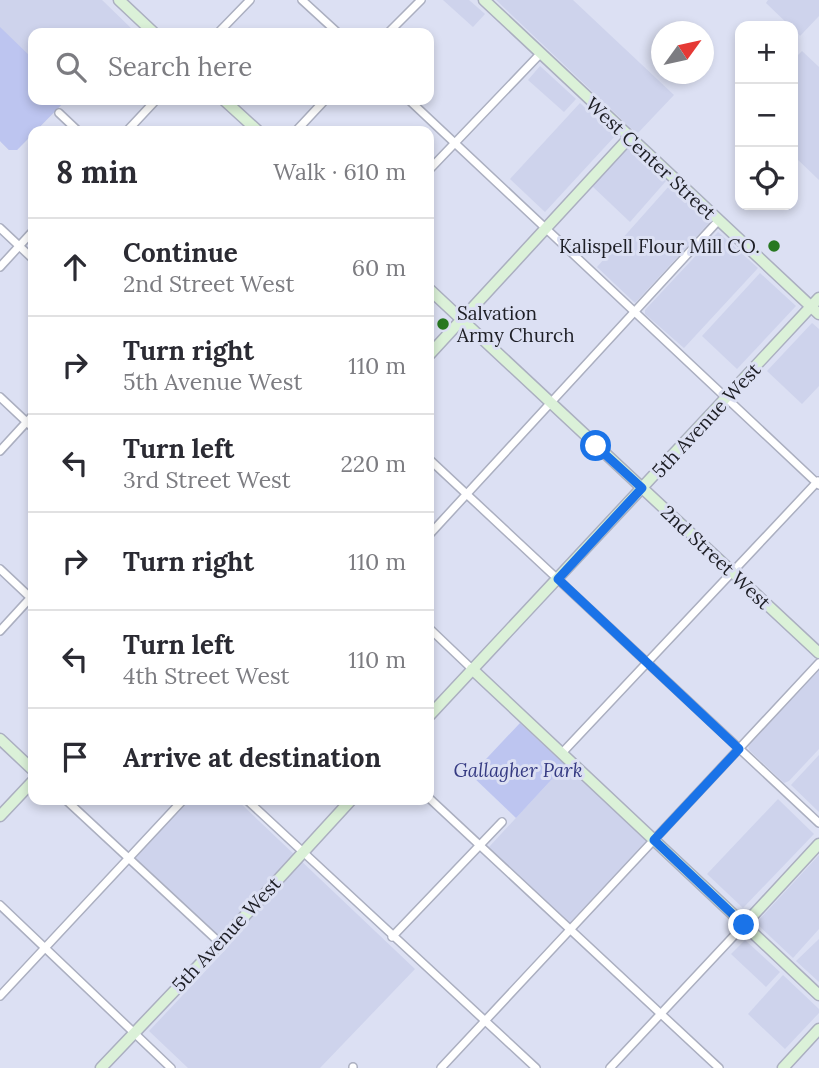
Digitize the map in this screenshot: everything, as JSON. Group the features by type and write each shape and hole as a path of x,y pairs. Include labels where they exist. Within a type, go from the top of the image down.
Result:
{"street":[{"path":"119,0 149,28"},
{"path":"223,28 250,0"},
{"path":"302,0 333,28"},
{"path":"393,28 421,0"},
{"name":"West Center Street","path":"484,0 815,311"},
{"path":"434,165 541,53"},
{"path":"132,126 151,105"},
{"path":"229,105 253,126"},
{"path":"301,126 321,105"},
{"path":"414,105 818,483 562,753"},
{"path":"59,113 73,126"},
{"path":"434,350 629,138"},
{"path":"434,530 718,221"},
{"path":"0,228 28,255"},
{"path":"0,267 28,236"},
{"name":"2nd Street West","path":"434,294 819,653"},
{"name":"5th Avenue West","path":"434,711 727,398 815,311 819,298"},
{"path":"0,397 28,423"},
{"path":"0,451 28,427"},
{"path":"434,464 819,823"},
{"path":"0,569 28,594"},
{"path":"0,631 28,602"},
{"path":"434,633 819,995"},
{"path":"441,1068 819,663"},
{"path":"0,739 28,765"},
{"path":"0,816 28,786"},
{"path":"434,803 719,1068"},
{"path":"71,805 220,943"},
{"path":"0,996 178,805"},
{"path":"252,805 536,1068"},
{"name":"5th Avenue West","path":"101,1068 346,805"},
{"path":"392,937 502,822"},
{"path":"610,1068 819,845"},
{"path":"0,905 171,1068"},
{"path":"783,1068 819,1029"}],"shaded area":[{"path":"0,0 102,0 131,28 28,28 28,105 61,105 41,126 28,126 28,139 17,150 9,150 0,141"},
{"path":"443,0 469,0 485,14 473,27"},
{"path":"496,0 573,0 651,73 651,84 662,84 674,95 637,134"},
{"path":"768,0 819,0 819,16 800,36 798,21 785,21 766,3"},
{"path":"802,51 819,67 819,180 798,160 798,55"},
{"path":"540,66 576,99 564,112 528,80"},
{"path":"580,103 615,136 545,212 510,179"},
{"path":"628,147 666,181 630,222 591,185"},
{"path":"670,185 709,223 635,303 597,267"},
{"path":"718,232 758,268 684,348 645,314 645,310"},
{"path":"760,273 796,306 737,369 702,336"},
{"path":"812,323 819,329 819,386 802,404 767,371"},
{"path":"819,668 819,749 784,783 749,750 748,744"},
{"path":"819,755 819,812 791,785"},
{"path":"565,765 647,842 570,924 489,847"},
{"path":"778,799 814,834 743,908 707,874"},
{"path":"184,805 242,805 415,969 320,1068 188,1068 149,1031 228,947 134,858"},
{"path":"819,855 819,929 793,958 756,923"},
{"path":"819,939 819,982 796,961"},
{"path":"745,940 780,972 766,987 731,954"},
{"path":"783,975 819,1009 819,1013 785,1049 748,1014"}],"green space":[{"path":"0,27 28,54 28,105 61,105 41,126 28,126 28,139 17,150 9,150 0,141"},
{"name":"Gallagher Park","path":"520,723 565,765 516,818 471,775"}],"place":[{"name":"Kalispell Flour Mill CO.","path":"774,246"},
{"name":"Salvation Army Church","path":"443,324"}],"route":[{"path":"596,446 642,488 558,579 739,749 654,840 744,925"}]}
